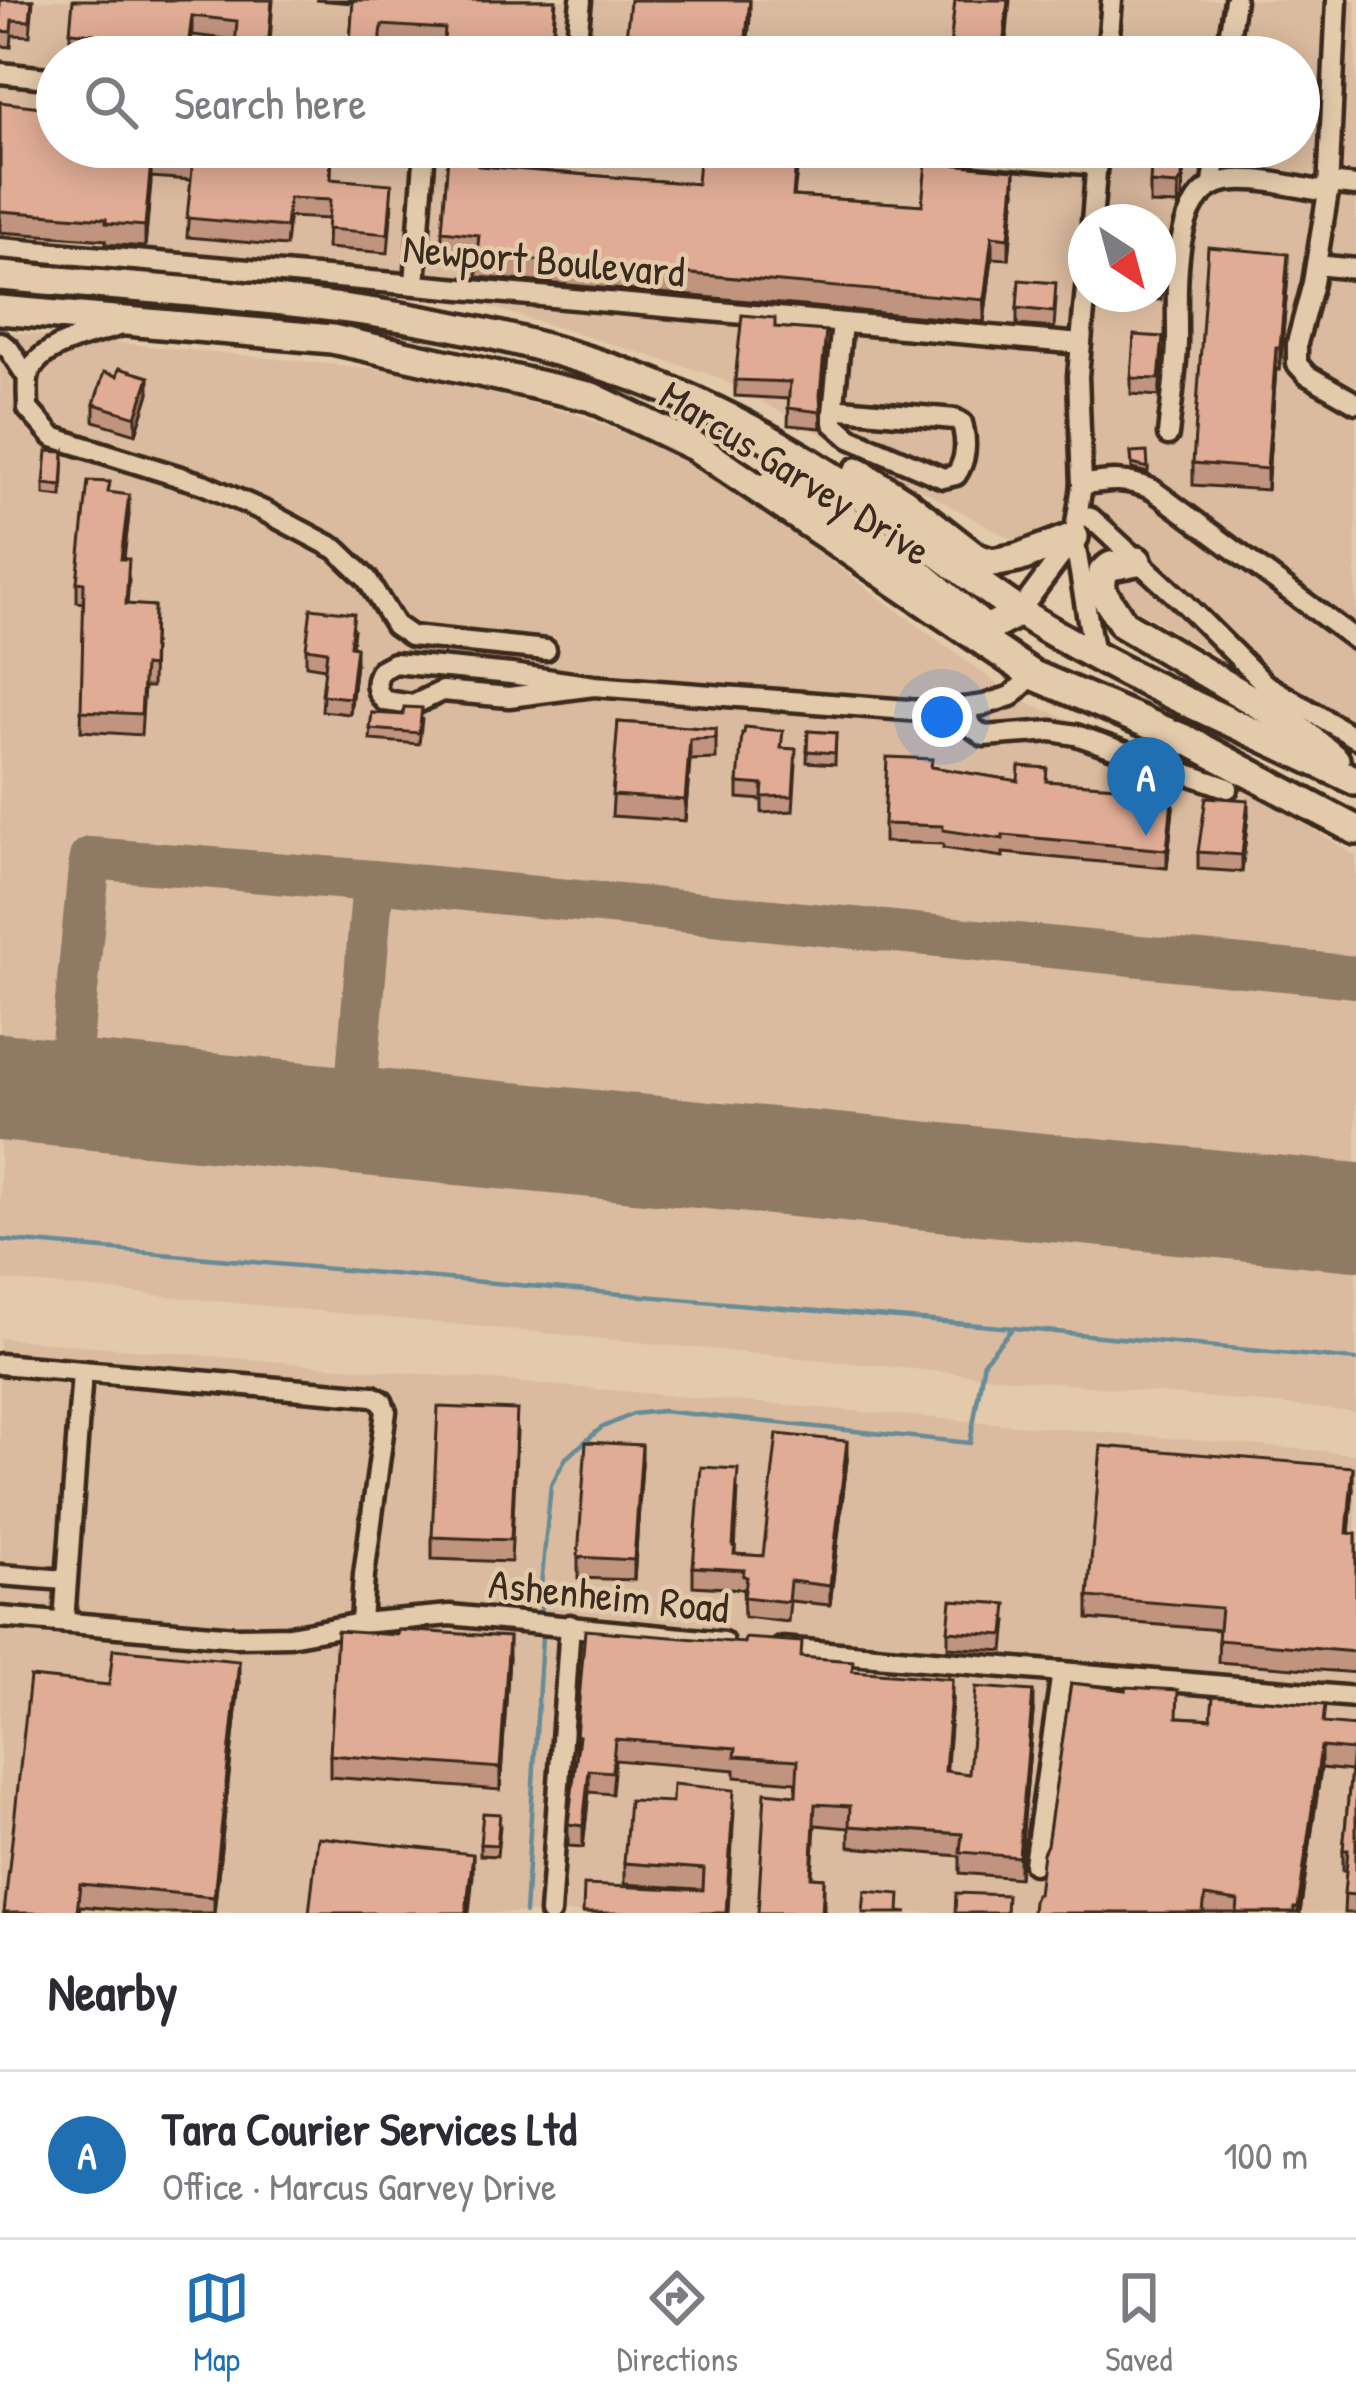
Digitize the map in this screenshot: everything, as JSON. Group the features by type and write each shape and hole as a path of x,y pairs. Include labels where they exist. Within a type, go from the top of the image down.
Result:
{"highway":[{"name":"Marcus Garvey Drive","path":"0,276 336,307 477,330 619,371 728,418 796,454 1019,612 1094,655 1352,779"},
{"name":"Marcus Garvey Drive","path":"0,310 332,340 592,397 696,447 1033,675 1189,741 1356,830"},
{"path":"796,454 806,447 820,450 849,466 976,558 992,562 1018,558 1076,526"},
{"path":"763,490 791,480 903,559 982,626 991,627 1019,612"},
{"path":"1137,561 1102,572 1101,590 1123,625 1288,722 1330,754 1352,779"}],"street":[{"path":"577,36 581,0"},
{"path":"1108,36 1112,0"},
{"path":"1229,36 1235,0"},
{"path":"1336,0 1328,188 1297,343 1297,364 1356,404"},
{"path":"0,73 36,77"},
{"path":"415,284 423,168"},
{"path":"1094,204 1097,168"},
{"path":"1213,184 1214,168"},
{"path":"1168,435 1177,346 1178,248 1197,199 1213,184 1235,179 1328,188 1356,186"},
{"name":"Newport Boulevard","path":"0,248 1081,344"},
{"path":"1316,265 1356,269"},
{"path":"1084,312 1078,376 1082,485 1076,526 1094,655"},
{"path":"130,322 54,347 33,365 28,409 53,436 202,484 336,549 367,579 389,618 411,636 546,650"},
{"path":"832,413 842,409 955,419 962,423 966,438 964,464 956,475 943,478 850,438 832,423 832,413 842,323"},
{"path":"0,342 28,378"},
{"path":"1082,485 1115,479 1154,490 1356,640"},
{"path":"1019,612 1076,526 1091,518 1264,684 1356,738"},
{"path":"464,670 467,642"},
{"path":"974,707 1000,691 1007,660"},
{"path":"594,686 509,697 442,691 413,705 390,704 376,689 378,674 389,664 594,686 934,712 1011,696 1033,675"},
{"path":"974,707 973,728 984,736 1052,731 1076,735 1228,788"},
{"path":"0,1364 373,1396 382,1402 386,1411 361,1623"},
{"path":"64,1622 82,1372"},
{"path":"0,1576 66,1580"},
{"name":"Ashenheim Road","path":"0,1617 235,1637 290,1636 361,1623 450,1615 735,1643"},
{"path":"550,1913 569,1625"},
{"name":"Ashenheim Road","path":"758,1646 1356,1697"},
{"path":"1034,1864 1062,1672"}],"shaded area":[{"path":"0,0 1356,0 1356,736 715,376 415,284 0,248"},
{"path":"0,331 407,372 584,417 681,458 1021,701 1241,784 1356,856 1356,1412 0,1280"},
{"path":"0,1338 1356,1454 1356,1913 0,1913"}],"building":[{"path":"0,0 32,0 30,21 12,20 11,32 0,31"},
{"path":"73,0 272,0 269,36 236,36 237,21 192,16 189,36 70,32"},
{"path":"353,0 555,0 552,36 444,36 445,29 382,25 381,36 350,36"},
{"path":"630,0 750,0 746,36 626,36"},
{"path":"955,0 1008,0 1004,36 951,36"},
{"path":"0,102 36,106 36,168 150,168 145,226 0,211"},
{"path":"192,168 330,168 330,179 392,184 388,234 327,229 330,200 289,198 286,227 187,218"},
{"path":"447,168 697,184 698,168 795,168 793,196 922,205 925,168 1015,170 1009,238 992,236 984,300 477,255 479,235 442,231"},
{"path":"1151,168 1183,168 1178,185 1150,183"},
{"path":"1208,247 1288,254 1267,469 1193,463"},
{"path":"1019,280 1056,283 1054,312 1017,308"},
{"path":"742,315 775,318 775,327 826,331 821,412 788,408 790,382 735,380"},
{"path":"1134,335 1163,337 1159,379 1131,378"},
{"path":"119,368 149,377 136,417 94,404 104,372 117,376"},
{"path":"47,451 64,452 62,486 44,484"},
{"path":"1147,452 1148,468 1132,464 1131,453"},
{"path":"88,481 110,482 108,492 129,495 121,559 129,559 126,604 154,606 152,667 144,666 141,714 81,711 84,583 77,582"},
{"path":"311,608 354,613 350,698 322,695 327,651 306,648"},
{"path":"404,707 422,708 419,733 370,729 372,713 403,715"},
{"path":"618,722 716,729 716,738 690,739 685,800 612,795"},
{"path":"745,727 783,731 781,748 796,749 793,796 762,797 763,785 738,783"},
{"path":"808,731 836,733 835,753 807,751"},
{"path":"887,757 932,759 931,767 1018,781 1019,766 1047,768 1046,781 1173,790 1167,850 1003,835 1003,839 943,830 943,826 884,824"},
{"path":"1206,797 1248,800 1242,855 1198,852"},
{"path":"438,1407 517,1410 511,1540 432,1537"},
{"path":"777,1434 847,1441 830,1586 790,1581 788,1602 744,1597 744,1570 693,1567 701,1467 738,1469 734,1554 763,1556"},
{"path":"586,1442 642,1445 634,1560 578,1557"},
{"path":"1101,1446 1353,1467 1347,1533 1356,1534 1356,1652 1218,1640 1221,1608 1088,1597"},
{"path":"951,1600 1007,1604 1004,1635 948,1631"},
{"path":"398,1630 509,1637 500,1768 330,1755 337,1631 397,1635"},
{"path":"585,1630 744,1643 745,1638 802,1642 801,1657 853,1661 852,1671 952,1679 945,1771 969,1774 976,1687 1033,1691 1019,1857 960,1852 962,1834 849,1826 850,1806 815,1804 811,1877 824,1878 822,1913 758,1913 765,1792 796,1795 798,1760 735,1756 736,1748 615,1739 612,1772 589,1770 583,1826 568,1824"},
{"path":"113,1649 239,1661 214,1897 80,1884 77,1913 4,1913 30,1677 109,1685"},
{"path":"1071,1683 1178,1690 1177,1717 1211,1719 1213,1696 1325,1705 1323,1723 1356,1726 1356,1895 1344,1894 1348,1850 1343,1850 1353,1750 1321,1747 1294,1913 1237,1913 1238,1901 1205,1896 1203,1913 1032,1913"},
{"path":"673,1784 734,1790 726,1913 583,1913 584,1885 703,1890 704,1869 624,1863 629,1800 672,1802"},
{"path":"483,1813 500,1814 497,1845 480,1844"},
{"path":"318,1837 473,1854 466,1913 309,1913"},
{"path":"865,1891 900,1894 899,1912 908,1913 863,1913"},
{"path":"956,1893 1007,1895 1006,1913 955,1913"}],"waterway":[{"path":"0,1240 1013,1328"},
{"path":"541,1610 551,1485 566,1458 601,1428 633,1414 662,1411 970,1443 984,1361 1013,1328 1356,1360"},
{"path":"525,1913 542,1637"}],"taxiway":[{"path":"67,1094 90,858 1356,977"},
{"path":"353,1121 373,881"}],"runway":[{"path":"0,1087 1356,1217"}],"place":[{"name":"Tara Courier Services Ltd","path":"1146,836"}]}
